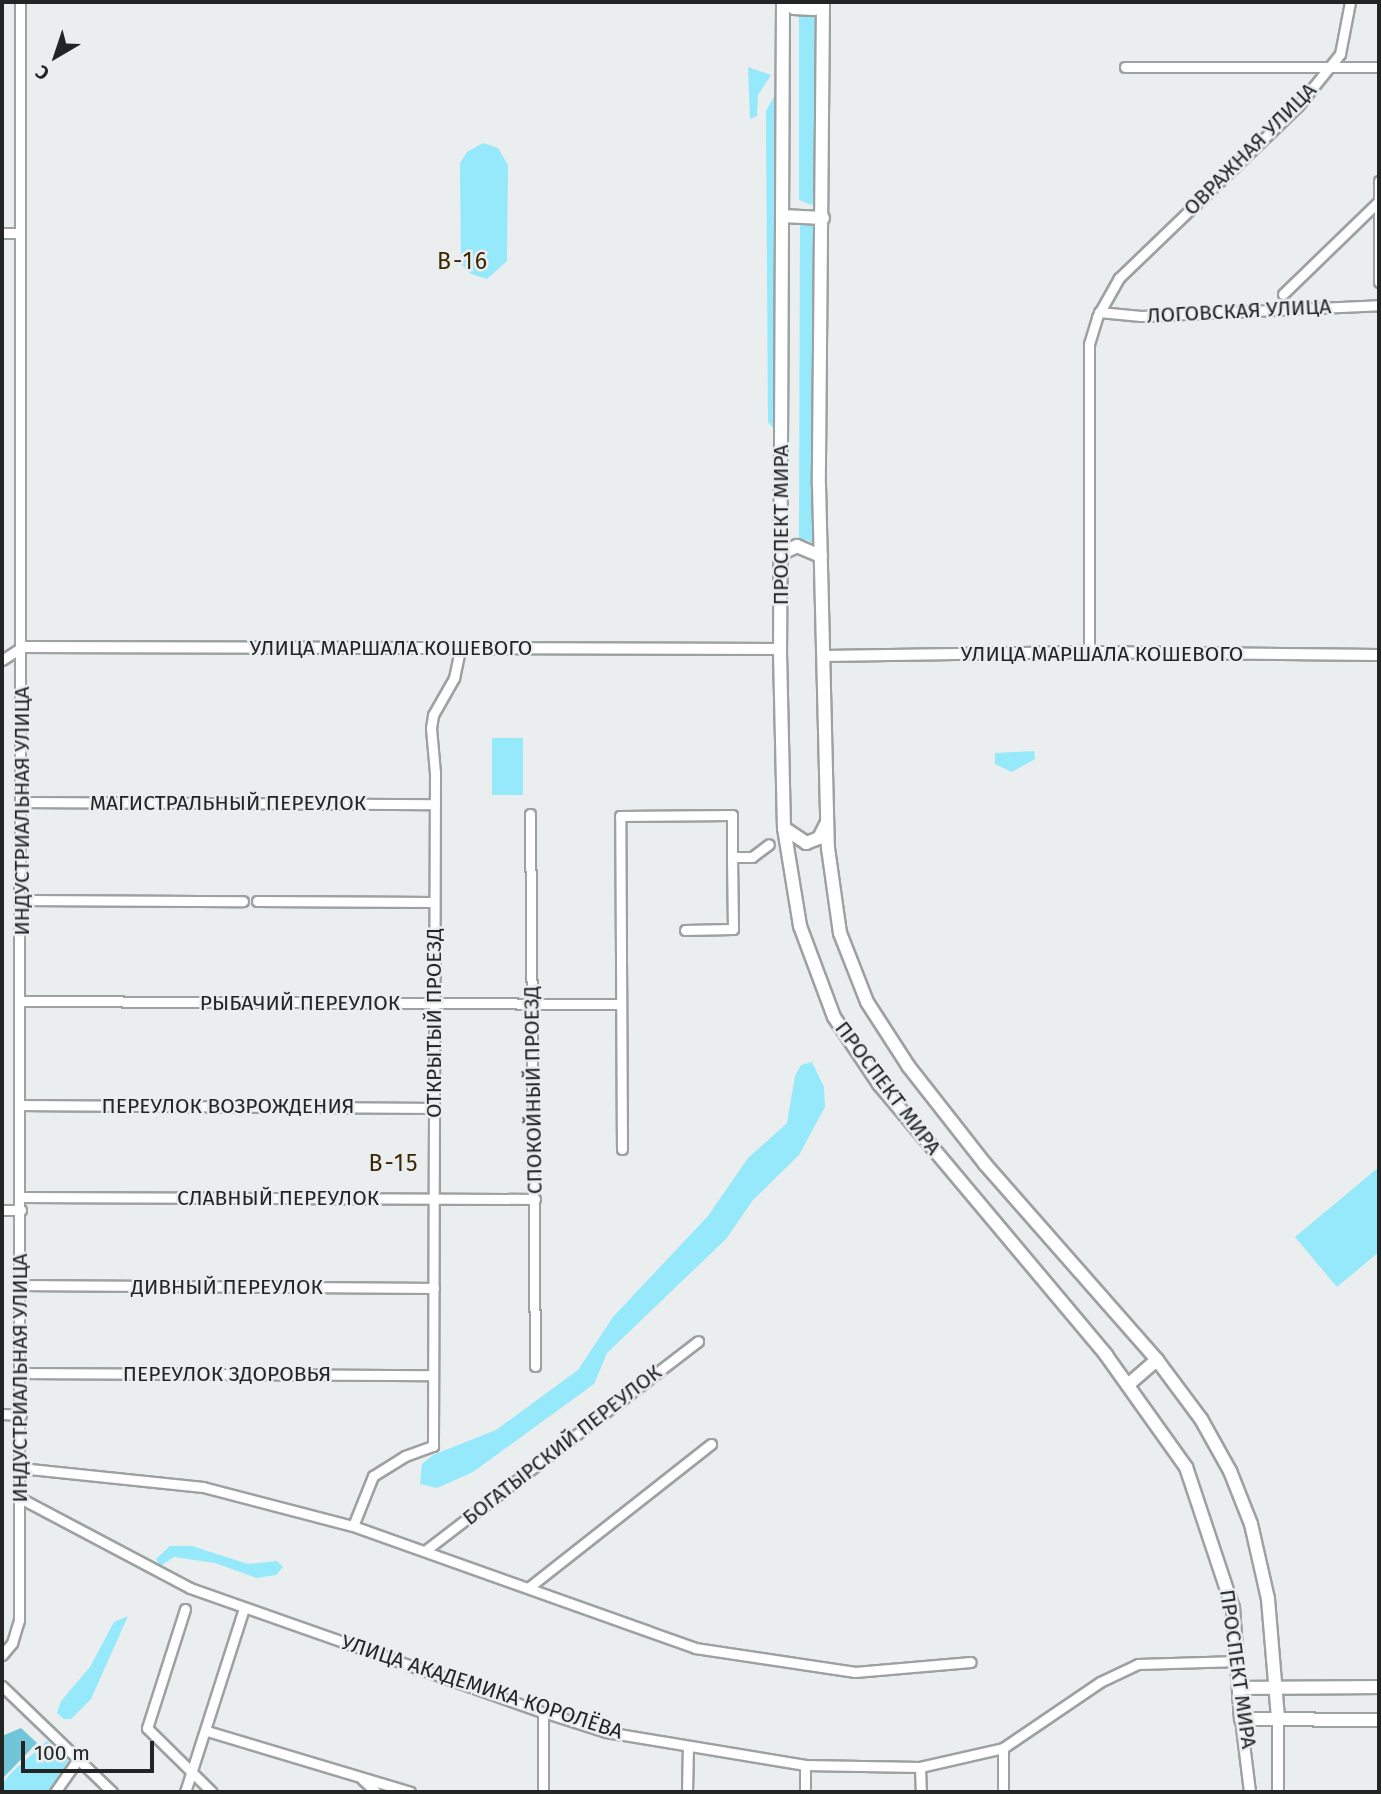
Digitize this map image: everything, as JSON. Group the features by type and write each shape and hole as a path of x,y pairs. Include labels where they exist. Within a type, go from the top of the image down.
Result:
{"main road":[{"path":"785,2 794,8 814,9 822,2"},
{"name":"ПРОСПЕКТ МИРА","path":"785,2 780,651 785,828 800,926 834,1017 879,1084 1129,1384 1186,1467 1222,1566 1239,1661 1241,1719"},
{"name":"ПРОСПЕКТ МИРА","path":"822,2 821,556 827,823 840,933 867,1002 909,1067 985,1164 1157,1360 1201,1419 1230,1471 1251,1524 1268,1600 1278,1687 1278,1718"},
{"path":"782,216 823,218"},
{"path":"780,554 797,546 821,556"},
{"path":"785,828 806,843 819,838 827,823"},
{"path":"1129,1384 1157,1360"},
{"path":"1241,1688 1379,1687"},
{"path":"1241,1719 1379,1720"}],"street":[{"name":"ИНДУСТРИАЛЬНАЯ УЛИЦА","path":"2,1655 12,1643 19,1620 22,1001 18,233 20,2"},
{"name":"ОВРАЖНАЯ УЛИЦА","path":"1089,652 1088,344 1099,312 1119,278 1298,106 1330,67 1340,54 1350,2"},
{"path":"1125,67 1379,67"},
{"path":"1379,181 1379,282"},
{"name":"ЛОГОВСКАЯ УЛИЦА","path":"1283,294 1378,202"},
{"path":"2,233 18,233"},
{"name":"ЛОГОВСКАЯ УЛИЦА","path":"1099,312 1141,316 1379,305"},
{"path":"2,660 22,649"},
{"name":"УЛИЦА МАРШАЛА КОШЕВОГО","path":"2,650 780,651"},
{"name":"ОТКРЫТЫЙ ПРОЕЗД","path":"353,1525 373,1476 405,1456 433,1446 433,715 454,678 460,650"},
{"name":"УЛИЦА МАРШАЛА КОШЕВОГО","path":"824,658 1089,652 1379,657"},
{"path":"824,658 1379,657"},
{"name":"МАГИСТРАЛЬНЫЙ ПЕРЕУЛОК","path":"22,802 435,804"},
{"name":"СПОКОЙНЫЙ ПРОЕЗД","path":"530,814 535,1366"},
{"path":"622,1149 620,816 732,816 733,929 685,930"},
{"path":"733,857 752,857 769,844"},
{"path":"22,900 243,901"},
{"path":"257,901 435,902"},
{"name":"РЫБАЧИЙ ПЕРЕУЛОК","path":"22,1001 620,1004"},
{"name":"ПЕРЕУЛОК ВОЗРОЖДЕНИЯ","path":"21,1105 434,1108"},
{"name":"СЛАВНЫЙ ПЕРЕУЛОК","path":"21,1197 535,1199"},
{"path":"2,1210 21,1210"},
{"name":"ДИВНЫЙ ПЕРЕУЛОК","path":"21,1285 434,1288"},
{"name":"БОГАТЫРСКИЙ ПЕРЕУЛОК","path":"426,1550 698,1340"},
{"name":"ПЕРЕУЛОК ЗДОРОВЬЯ","path":"21,1373 433,1375"},
{"path":"2,1414 20,1415"},
{"path":"528,1588 711,1444"},
{"path":"20,1468 203,1487 353,1525 695,1648 855,1672 971,1662"},
{"name":"УЛИЦА АКАДЕМИКА КОРОЛЁВА","path":"20,1498 190,1588 543,1712 606,1732 805,1765 920,1767 1003,1748 1100,1682 1139,1664 1239,1661"},
{"path":"185,1792 194,1775 244,1608"},
{"path":"185,1609 147,1728 212,1792"},
{"path":"2,1686 112,1792"},
{"path":"543,1712 543,1792"},
{"name":"ПРОСПЕКТ МИРА","path":"1278,1718 1278,1792"},
{"name":"ПРОСПЕКТ МИРА","path":"1241,1719 1250,1792"},
{"path":"207,1731 410,1792"},
{"path":"687,1792 688,1746"},
{"path":"1003,1748 1003,1792"},
{"path":"55,1792 77,1760"},
{"path":"805,1765 805,1792"},
{"path":"920,1767 921,1792"},
{"path":"360,1776 376,1792"}],"shaded area":[{"path":"799,13 815,13 815,202 811,205 799,200"},
{"path":"748,67 771,75 758,95 757,116 750,119"},
{"path":"777,91 780,436 768,422 766,111"},
{"path":"483,143 498,148 508,165 507,261 487,279 471,274 461,264 460,163 467,152"},
{"path":"804,222 816,225 817,545 807,540 799,543 800,224"},
{"path":"492,738 523,738 523,795 492,795"},
{"path":"1034,751 1035,759 1012,772 995,764 995,753"},
{"path":"812,1062 824,1087 825,1107 799,1155 753,1200 726,1239 607,1353 594,1384 473,1472 437,1488 420,1484 422,1464 433,1455 496,1430 578,1370 613,1317 708,1216 748,1158 787,1123 795,1076 801,1065"},
{"path":"1379,1167 1379,1252 1337,1287 1295,1237"},
{"path":"170,1546 192,1546 248,1564 277,1561 283,1567 276,1575 257,1578 215,1563 174,1557 160,1566 156,1559"},
{"path":"128,1616 91,1699 71,1719 64,1719 57,1713 61,1701 90,1667 114,1622"},
{"path":"21,1728 37,1743 2,1779 2,1736"},
{"path":"47,1741 69,1759 49,1792 2,1792 2,1784 11,1773"}],"district":[{"name":"В-16","path":"463,261"},
{"name":"В-15","path":"394,1163"}]}
